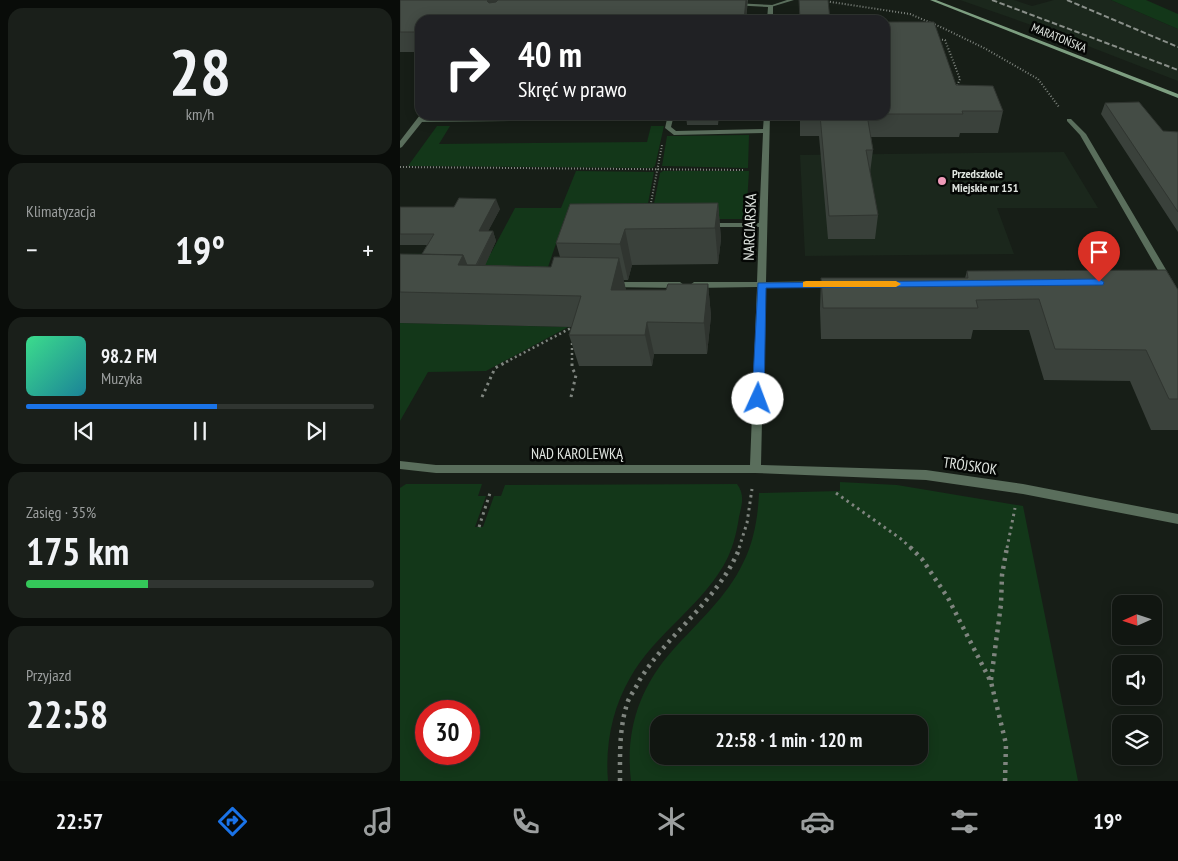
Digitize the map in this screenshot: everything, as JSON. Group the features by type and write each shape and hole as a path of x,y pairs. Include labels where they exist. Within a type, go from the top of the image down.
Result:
{"street":[{"path":"726,3 771,6 792,0"},
{"name":"MARATOŃSKA","path":"932,0 1178,96"},
{"path":"770,15 771,6"},
{"path":"400,146 420,120"},
{"path":"669,120 668,128 674,133 767,132"},
{"name":"NARCIARSKA","path":"755,469 767,120"},
{"path":"1069,120 1083,134 1178,298"},
{"path":"702,225 764,225"},
{"path":"1156,282 1168,282"},
{"path":"600,284 838,284"},
{"name":"NAD KAROLEWKĄ","path":"400,465 436,469 755,469"},
{"name":"TRÓJSKOK","path":"755,469 926,475 1023,489 1178,519"}],"path":[{"path":"818,0 910,14 984,48 1038,79 1069,120"},
{"path":"931,38 945,40 960,79 953,94"},
{"path":"648,216 664,135 671,130"},
{"path":"400,167 752,170"},
{"path":"570,398 576,375 572,368 573,318"},
{"path":"482,397 495,368 573,328"},
{"path":"479,527 494,482"},
{"path":"620,781 620,744 623,719 629,699 649,665 726,576 736,560 748,519 752,487 761,487"},
{"path":"991,682 1001,604 1002,575 1012,516 1023,489"},
{"path":"833,492 901,539 922,559 948,598 991,682 1006,744 1005,781"}],"shaded area":[{"path":"960,0 1014,0 1032,6 1054,0 1111,0 1178,29 1178,81 1057,34"},
{"name":"Przedszkole Miejskie nr 151","path":"1064,152 1098,208 997,208 1014,254 805,256 800,155"}],"green space":[{"path":"1111,0 1146,0 1178,14 1178,29"},
{"path":"437,126 450,126 439,144 647,142 651,126 664,126 655,166 652,168 408,166"},
{"path":"749,135 748,168 662,166 667,136"},
{"path":"576,171 654,172 645,219 564,220 546,273 400,274 400,254 491,253 515,208 561,208"},
{"path":"663,171 749,171 746,219 651,219 660,173"},
{"path":"400,323 568,327 486,371 428,372 400,421"},
{"path":"840,482 897,485 1023,506 1078,781 631,781 630,745 637,712 643,695 661,665 720,598 736,575 747,555 753,538 759,493 840,491"},
{"path":"406,484 482,484 478,496 486,496 475,527 483,527 494,496 501,496 505,485 737,484 742,496 742,504 735,537 728,557 707,589 640,662 624,690 611,728 607,768 608,781 400,781 400,488"}],"building":[{"path":"400,0 488,0 489,3 498,0 746,0 744,15 415,15 415,32 400,32"},
{"path":"799,0 828,0 830,15 800,15"},
{"path":"890,22 934,22 956,85 993,86 1003,111 962,111 963,114 890,114"},
{"path":"1139,102 1163,131 1178,132 1178,212 1105,103"},
{"path":"820,120 868,120 873,150 866,150 878,215 829,216"},
{"path":"459,198 496,199 479,231 493,231 476,265 467,265 463,255 422,254 434,234 400,234 400,207 454,207"},
{"path":"718,203 715,228 625,229 620,244 556,243 570,204"},
{"path":"400,254 463,255 458,265 551,267 554,257 619,258 611,290 666,290 668,284 708,284 704,323 647,322 645,335 569,335 581,296 400,292"},
{"path":"1166,270 1178,290 1178,399 1169,399 1146,350 1055,349 1039,299 976,300 978,308 823,308 821,278 968,278 967,271"}],"railway":[{"path":"992,0 1178,70"},
{"path":"1067,0 1178,47"}],"slow traffic":[{"path":"806,284 896,284"}],"place":[{"name":"Przedszkole Miejskie nr 151","path":"942,181"}],"route":[{"path":"758,399 762,285 1099,282"}]}
